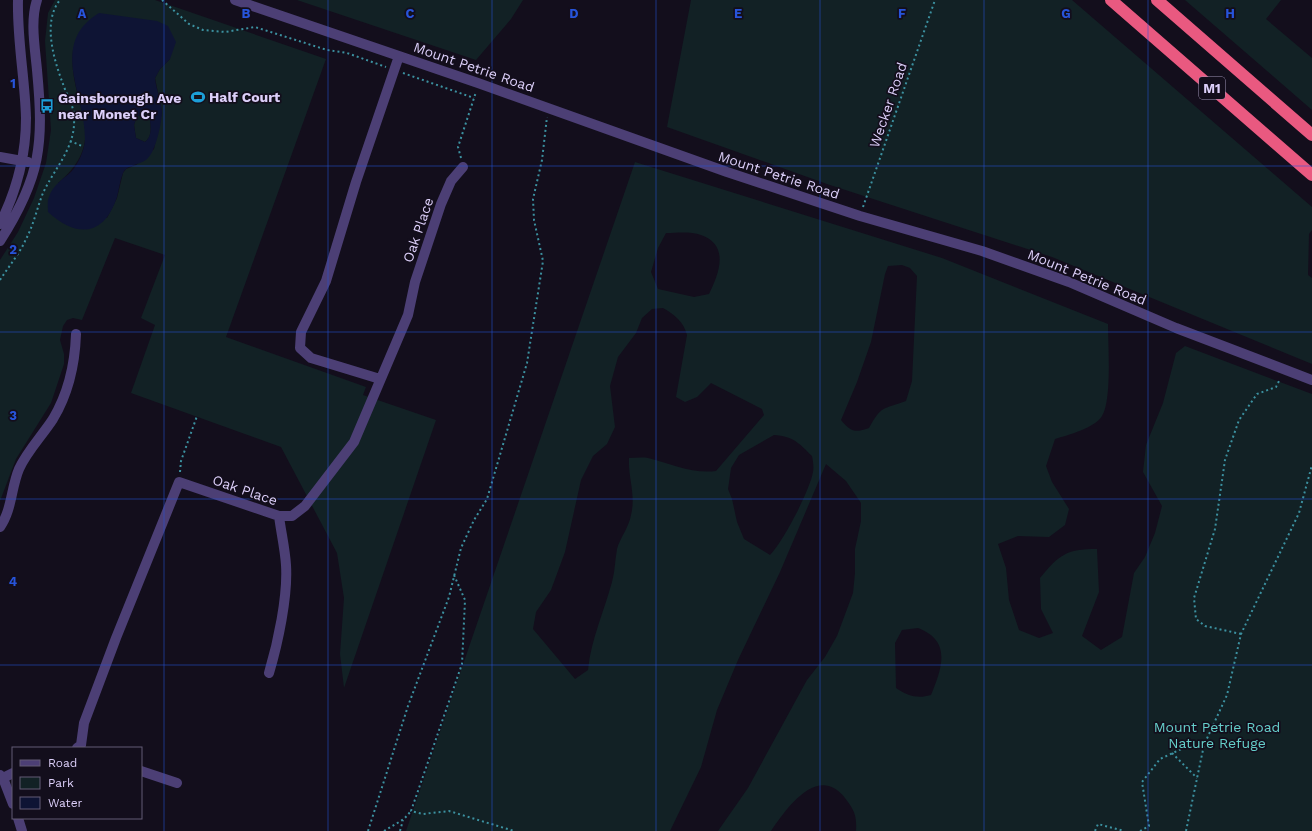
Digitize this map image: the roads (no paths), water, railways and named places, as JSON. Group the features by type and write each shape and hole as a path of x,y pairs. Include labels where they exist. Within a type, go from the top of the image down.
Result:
{"highway":[{"name":"M1","path":"1111,0 1312,175"},
{"name":"M1","path":"1157,0 1312,135"}],"street":[{"path":"0,224 13,193 21,161 26,120 18,22 18,0"},
{"path":"0,241 24,201 36,164 41,117 34,26 37,0"},
{"name":"Mount Petrie Road","path":"235,0 478,83 727,172 860,216 982,251 1069,282 1176,328 1284,371 1312,380"},
{"path":"380,379 311,358 300,348 301,332 326,281 354,188 399,56"},
{"path":"0,157 36,164"},
{"name":"Oak Place","path":"81,747 84,723 116,638 179,482 279,516 292,516 305,506 335,469 354,442 362,426 380,379 408,315 414,282 441,204 451,181 463,167"},
{"path":"0,527 6,517 19,470 53,418 60,403 74,361 76,334"},
{"path":"269,673 277,647 286,579 286,564 279,516"},
{"path":"142,771 177,783"},
{"path":"12,773 1,777 12,802"},
{"path":"18,819 22,831"}],"water":[{"path":"99,13 157,21 168,26 176,42 170,59 160,69 155,78 162,111 160,129 154,149 148,158 125,170 117,197 105,220 97,226 88,229 79,229 58,220 48,212 48,199 50,193 58,183 74,169 81,157 85,143 84,122 73,71 72,55 75,40 84,26","holes":["144,114 150,120 151,126 147,140 145,142 136,138 134,125 137,116"]}],"place":[{"name":"Half Court","path":"198,97"},
{"name":"Gainsborough Ave near Monet Cr","path":"47,106"}],"park label":[{"name":"Mount Petrie Road Nature Refuge","path":"1217,736"}]}
